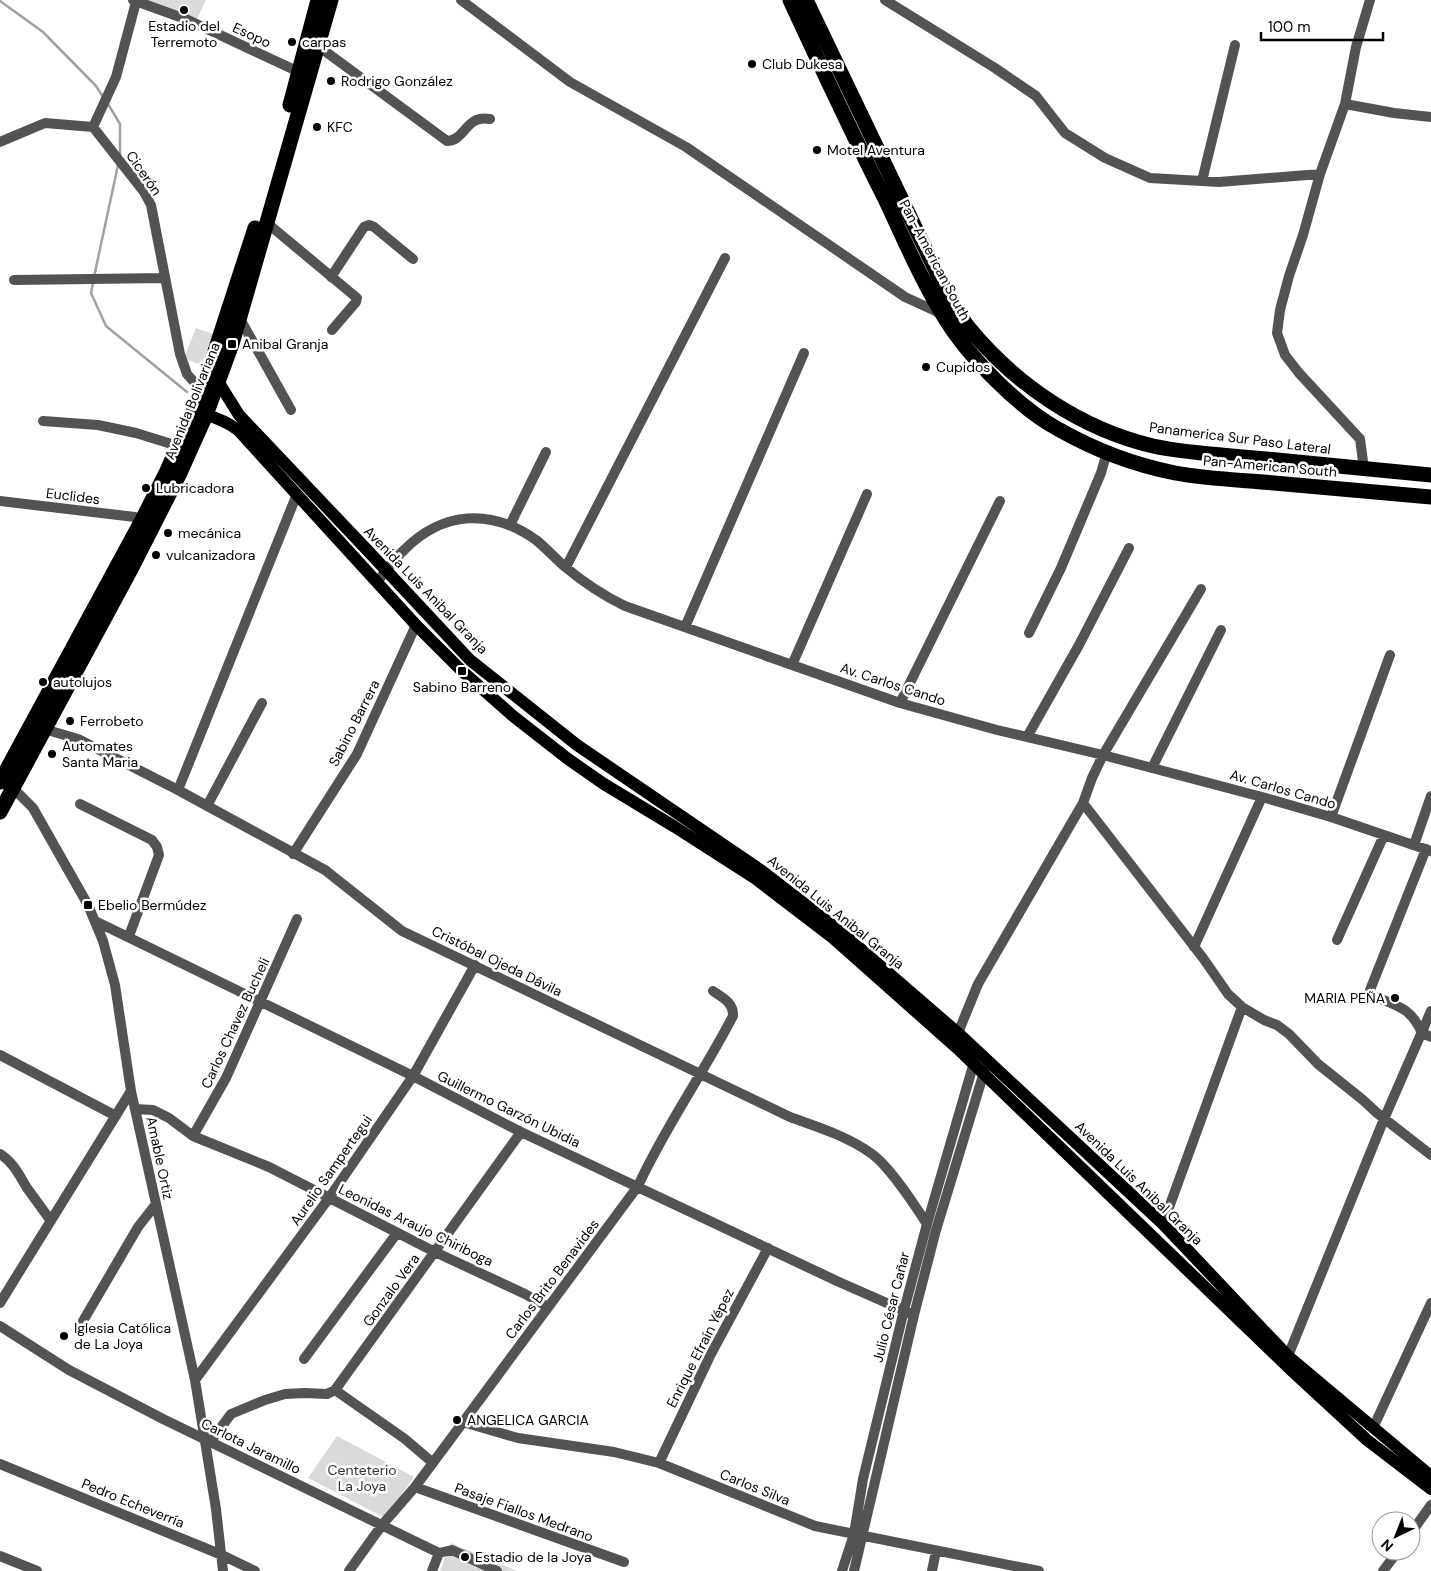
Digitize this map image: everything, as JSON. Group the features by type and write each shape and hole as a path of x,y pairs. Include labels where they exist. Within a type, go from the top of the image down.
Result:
{"highway":[{"name":"Avenida Bolivariana","path":"0,812 4,785 142,520 178,446 202,390 265,200 317,0"},
{"name":"Avenida Bolivariana","path":"4,785 44,729 133,565 180,473 206,415 240,317 331,0"},
{"name":"Pan-American South","path":"790,0 843,114 942,314 964,345 995,379 1028,408 1056,428 1091,446 1174,473 1431,496"},
{"name":"Panamerica Sur Paso Lateral","path":"806,0 948,296 967,326 988,350 1024,383 1060,408 1095,426 1154,446 1206,453 1431,475"}],"main road":[{"name":"Avenida Luis Anibal Granja","path":"218,383 239,416 456,646 484,672 578,745 762,871 840,931 958,1033 975,1058"},
{"name":"Avenida Luis Anibal Granja","path":"206,415 229,423 238,430 416,625 513,716 568,759 604,784 756,879 833,938 986,1067 1163,1224 1288,1356 1431,1476"},
{"name":"Avenida Luis Anibal Granja","path":"986,1067 1290,1369 1367,1440 1431,1489"}],"street":[{"path":"461,0 570,82 686,147 865,272 904,297 942,314"},
{"path":"885,0 995,68 1036,96 1066,133 1105,158 1150,178 1219,182 1320,174"},
{"path":"1364,469 1360,439 1299,373 1286,355 1277,333 1280,310 1289,276 1320,174 1345,104 1356,47 1370,0"},
{"path":"0,142 45,124 93,127 116,77 135,1"},
{"name":"Esopo","path":"135,1 188,20 299,72"},
{"path":"1202,181 1235,45"},
{"path":"318,46 447,141 457,138 473,121 484,118 490,119"},
{"path":"1345,104 1394,114 1431,117"},
{"name":"Cicerón","path":"93,127 152,205 164,278 180,354 188,374 202,390"},
{"path":"267,223 331,278 354,294 356,302 332,330"},
{"path":"331,278 364,227 369,225 413,258"},
{"path":"566,567 725,258"},
{"path":"14,280 164,278"},
{"path":"240,317 291,410"},
{"path":"685,627 804,353"},
{"path":"43,421 98,425 136,433 178,446"},
{"path":"510,525 546,452"},
{"path":"1029,633 1061,568 1101,473 1107,452"},
{"path":"178,790 297,494"},
{"path":"792,665 867,494"},
{"path":"900,703 1000,500"},
{"name":"Euclides","path":"0,501 135,517 142,520"},
{"name":"Av. Carlos Cando","path":"377,582 403,550 425,532 453,520 482,517 510,525 536,540 593,589 625,606 792,665 900,703 1262,797 1331,817 1428,850"},
{"path":"1027,737 1079,645 1129,548"},
{"path":"958,1033 978,984 1083,803 1103,755 1202,589"},
{"name":"Sabino Barrera","path":"293,854 357,754 416,625"},
{"path":"1152,768 1221,630"},
{"path":"1331,817 1390,655"},
{"path":"207,806 262,703"},
{"name":"Cristóbal Ojeda Dávila","path":"44,729 78,739 178,790 325,870 402,931 790,1117 840,1136 872,1154 883,1164 927,1224"},
{"name":"Amable Ortiz","path":"4,785 33,808 96,921 115,985 131,1092 207,1440 223,1571"},
{"path":"1414,845 1431,796"},
{"path":"1194,947 1262,797"},
{"path":"1083,803 1228,994 1242,1007 1264,1020 1277,1024 1318,1064 1431,1155"},
{"path":"80,804 152,840 160,855 128,936"},
{"path":"1337,940 1384,835"},
{"path":"1427,1035 1406,1010 1371,995 1370,990 1428,850"},
{"name":"Carlos Chavez Bucheli","path":"193,1136 226,1078 297,919"},
{"name":"Guillermo Garzón Ubidia","path":"96,921 414,1076 520,1132 839,1282 914,1315"},
{"name":"Aurelio Sampertegui","path":"195,1380 329,1198 414,1076 475,965"},
{"name":"Carlos Brito Benavides","path":"349,1571 382,1525 415,1487 638,1186 650,1160 733,1016 734,1010 731,1005 712,991"},
{"path":"1163,1224 1242,1007"},
{"path":"1288,1356 1384,1119 1427,1035 1431,1011"},
{"path":"0,1056 116,1116"},
{"name":"Julio César Cañar","path":"854,1571 863,1479 904,1310 975,1058"},
{"name":"Julio César Cañar","path":"842,1571 858,1535 936,1230 986,1067"},
{"path":"0,1304 131,1092"},
{"name":"Leonidas Araujo Chiriboga","path":"135,1109 153,1110 169,1118 193,1136 269,1167 397,1233 525,1294 548,1307"},
{"name":"Gonzalo Vera","path":"335,1390 520,1132"},
{"path":"0,1154 7,1158 18,1171 51,1221"},
{"path":"83,1320 138,1227 156,1204"},
{"path":"304,1359 397,1233"},
{"name":"Enrique Efraín Yépez","path":"658,1462 710,1356 768,1248"},
{"path":"1372,1428 1431,1303"},
{"name":"Carlota Jaramillo","path":"0,1326 69,1370 207,1440 439,1553 452,1550 497,1571"},
{"path":"207,1440 231,1414 264,1400 285,1394 327,1394 335,1390 404,1439 433,1463"},
{"name":"Carlos Silva","path":"463,1422 518,1438 614,1452 658,1462 815,1526 1039,1571"},
{"name":"Pedro Echeverría","path":"0,1464 222,1555 255,1571"},
{"name":"Pasaje Fiallos Medrano","path":"415,1487 624,1562"},
{"path":"1421,1519 1431,1505"},
{"path":"932,1571 936,1551"},
{"path":"432,1571 439,1553"},
{"path":"0,1556 37,1571"}],"green space":[{"name":"Estadio del Terremoto","path":"146,0 206,0 195,23"},
{"path":"196,328 213,334 201,365 184,358"},
{"name":"Centeterio La Joya","path":"337,1436 414,1477 385,1518 308,1478"},
{"name":"Estadio de la Joya","path":"451,1543 517,1571 440,1571"}],"waterway":[{"path":"0,1 43,32 96,86 103,97"},
{"path":"108,104 120,124 120,155"},
{"path":"94,277 118,165"},
{"path":"93,283 91,293 106,326 187,392"}],"place":[{"name":"Estadio del Terremoto","path":"184,10"},
{"name":"carpas","path":"292,42"},
{"name":"Club Dukesa","path":"752,64"},
{"name":"Rodrigo González","path":"331,81"},
{"name":"KFC","path":"317,127"},
{"name":"Motel Aventura","path":"817,150"},
{"name":"Anibal Granja","path":"232,344"},
{"name":"Cupidos","path":"926,367"},
{"name":"Lubricadora","path":"146,488"},
{"name":"mecánica","path":"168,533"},
{"name":"vulcanizadora","path":"156,555"},
{"name":"Sabino Barreno","path":"462,671"},
{"name":"autolujos","path":"43,682"},
{"name":"Ferrobeto","path":"70,721"},
{"name":"Automates Santa Maria","path":"52,754"},
{"name":"Ebelio Bermúdez","path":"88,905"},
{"name":"MARIA PEÑA","path":"1395,998"},
{"name":"Iglesia Católica de La Joya","path":"64,1336"},
{"name":"ANGELICA GARCIA","path":"457,1420"},
{"name":"Estadio de la Joya","path":"465,1557"}]}
